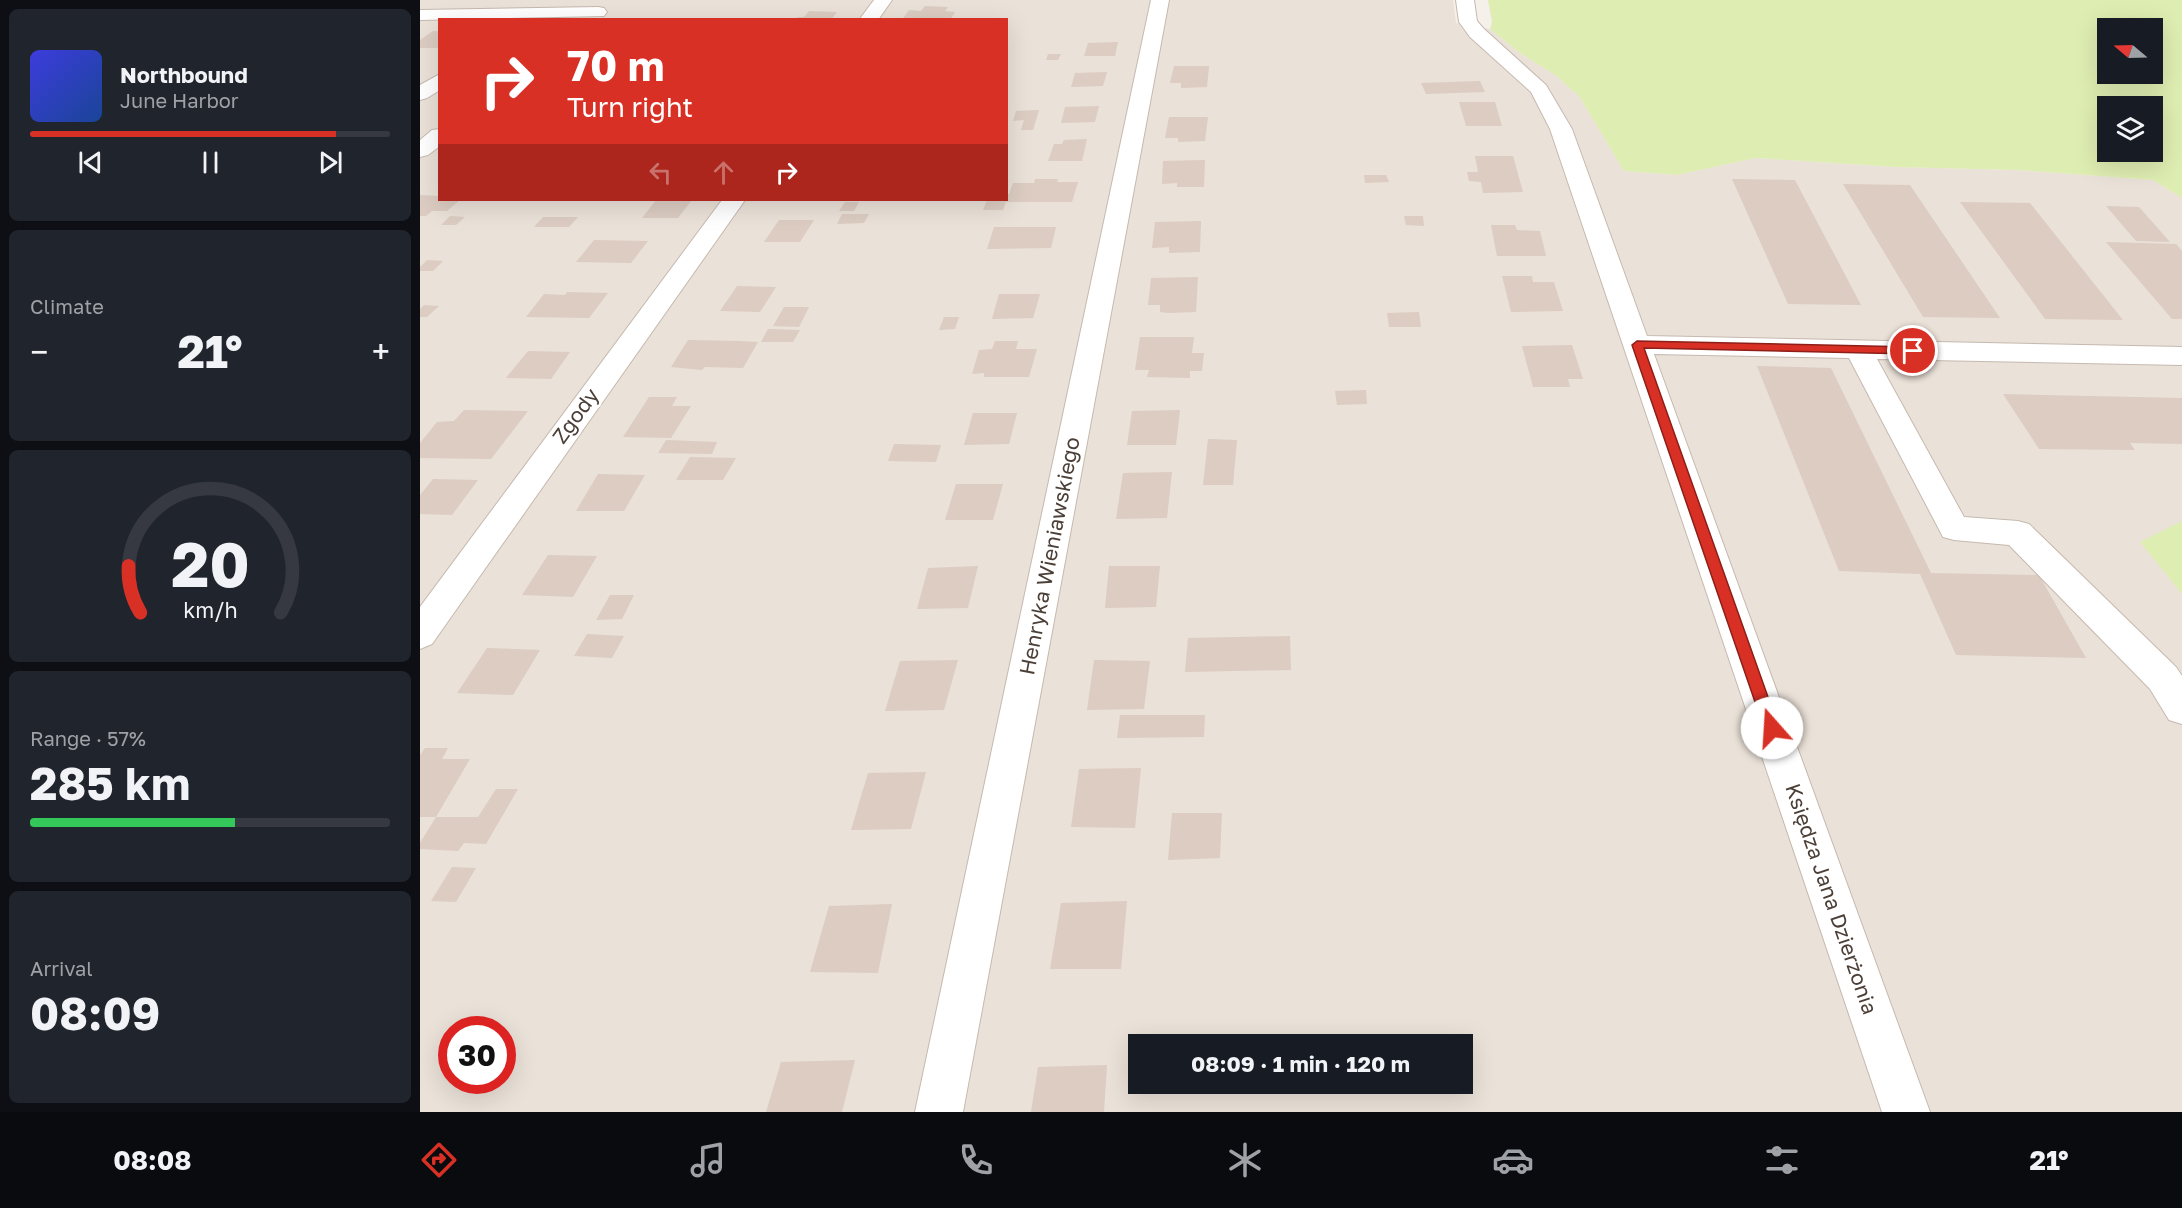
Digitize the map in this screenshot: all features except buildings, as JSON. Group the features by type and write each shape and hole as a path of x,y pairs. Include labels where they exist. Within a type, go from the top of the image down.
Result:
{"street":[{"path":"420,15 593,16 614,0"},
{"path":"870,18 883,0"},
{"name":"Henryka Wieniawskiego","path":"939,1112 1161,0"},
{"name":"Księdza Jana Dzierżonia","path":"1465,0 1468,22 1477,33 1539,89 1561,129 1906,1112"},
{"path":"420,94 438,81"},
{"path":"420,150 438,136"},
{"name":"Zgody","path":"420,634 733,201"},
{"path":"1637,345 2182,356"},
{"path":"1858,350 1954,528 2018,533 2163,678 2182,708"}],"shaded area":[{"path":"420,0 1453,0 1456,23 1490,29 1520,53 1554,74 1579,96 1624,171 1677,175 1755,158 1896,167 2018,170 2153,180 2182,198 2182,1112 420,1112"}],"green space":[{"path":"1488,0 2182,0 2182,198 2153,180 2018,170 1896,167 1755,158 1677,175 1624,171 1579,96 1554,74 1520,53 1490,29 1492,22"},
{"path":"2182,521 2182,594 2140,542"}],"route":[{"path":"1772,728 1637,345 1913,351"}]}
